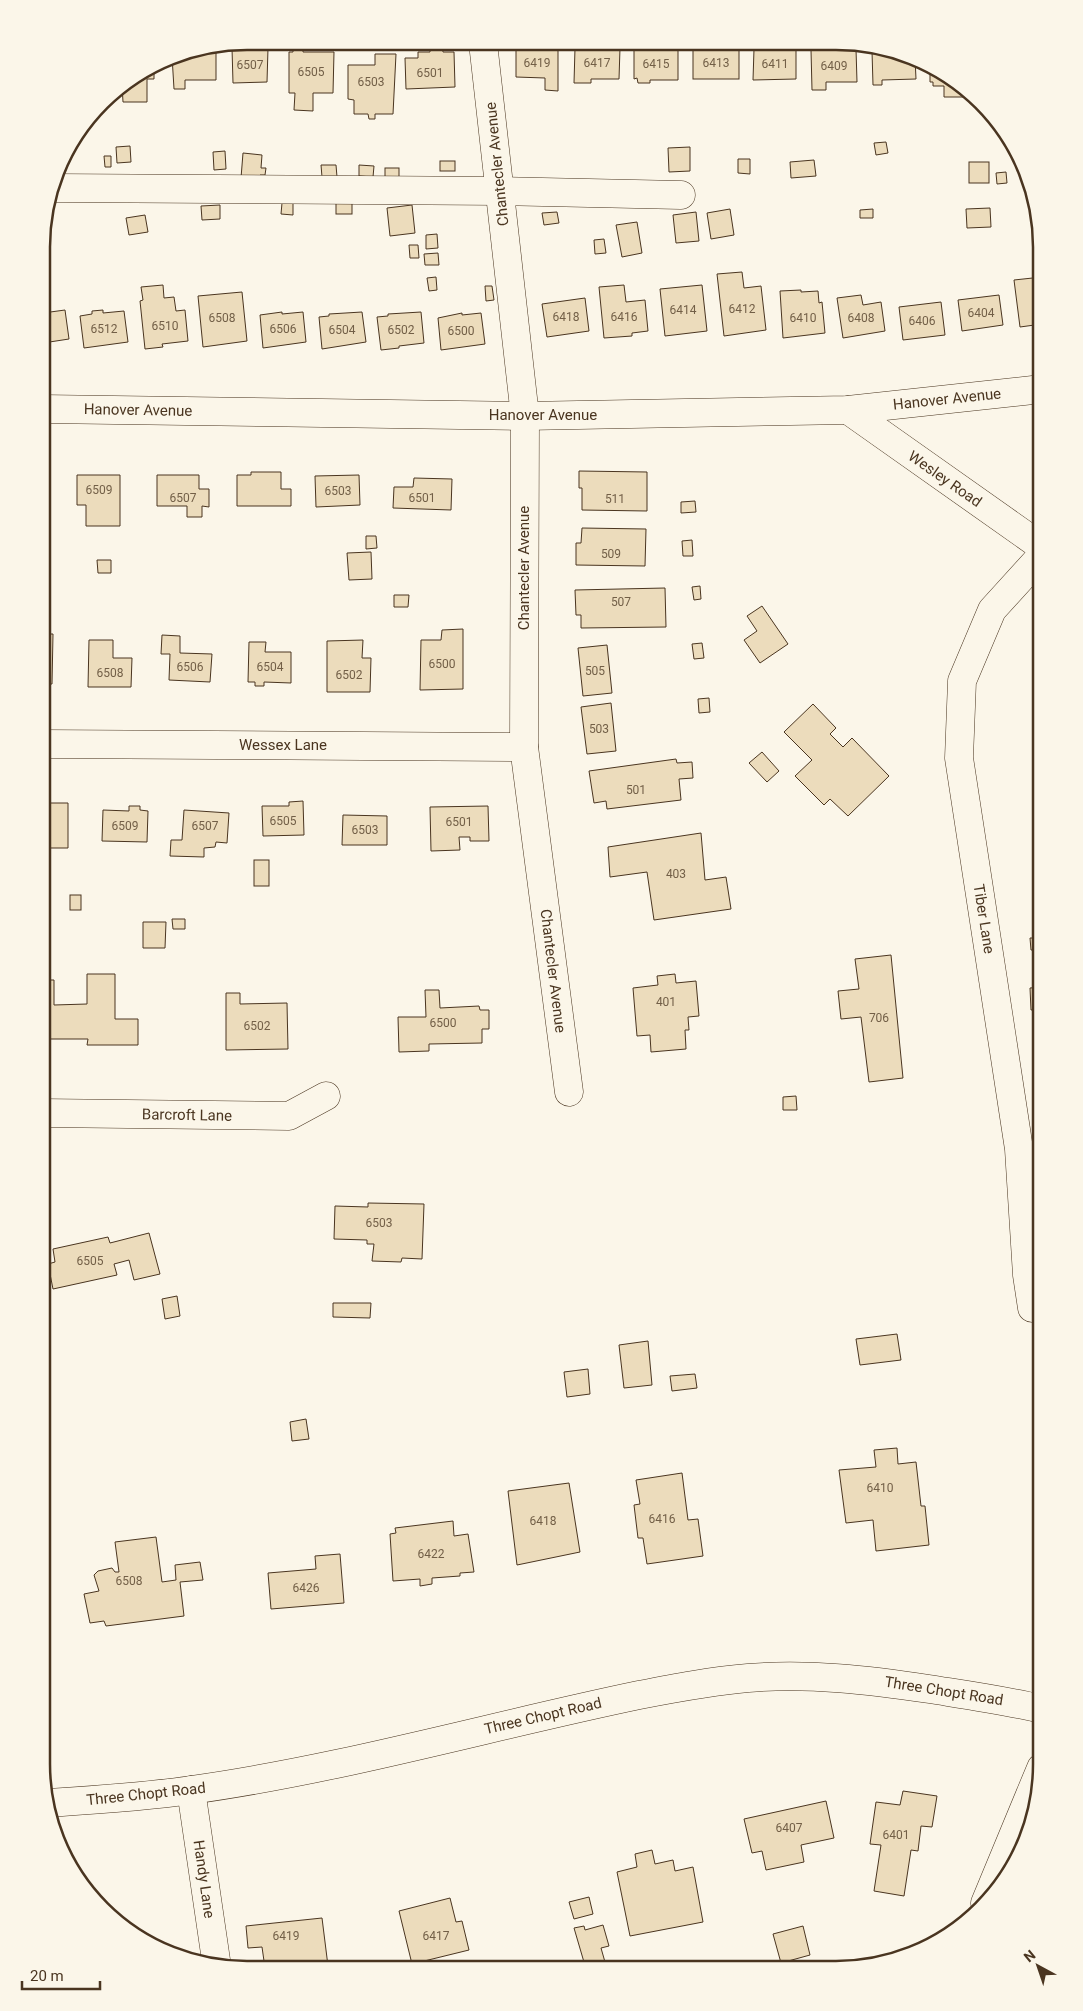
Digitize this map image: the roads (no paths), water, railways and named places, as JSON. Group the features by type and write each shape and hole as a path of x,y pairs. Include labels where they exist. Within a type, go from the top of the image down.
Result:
{"street":[{"name":"Chantecler Avenue","path":"484,50 525,416 524,747 569,1092"},
{"path":"59,188 500,191 681,195"},
{"name":"Hanover Avenue","path":"50,409 525,416 848,410 1033,391"},
{"name":"Wesley Road","path":"848,410 1033,541"},
{"name":"Tiber Lane","path":"1032,1308 1027,1275 1019,1149 959,758 962,681 992,610 1033,565"},
{"name":"Wessex Lane","path":"50,744 524,747"},
{"name":"Barcroft Lane","path":"50,1113 290,1116 326,1096"},
{"name":"Three Chopt Road","path":"54,1802 191,1790 345,1761 632,1696 679,1687 748,1678 794,1677 868,1680 1005,1700 1033,1706"},
{"name":"Handy Lane","path":"191,1790 217,1958"},
{"path":"994,1882 1030,1793"}]}
